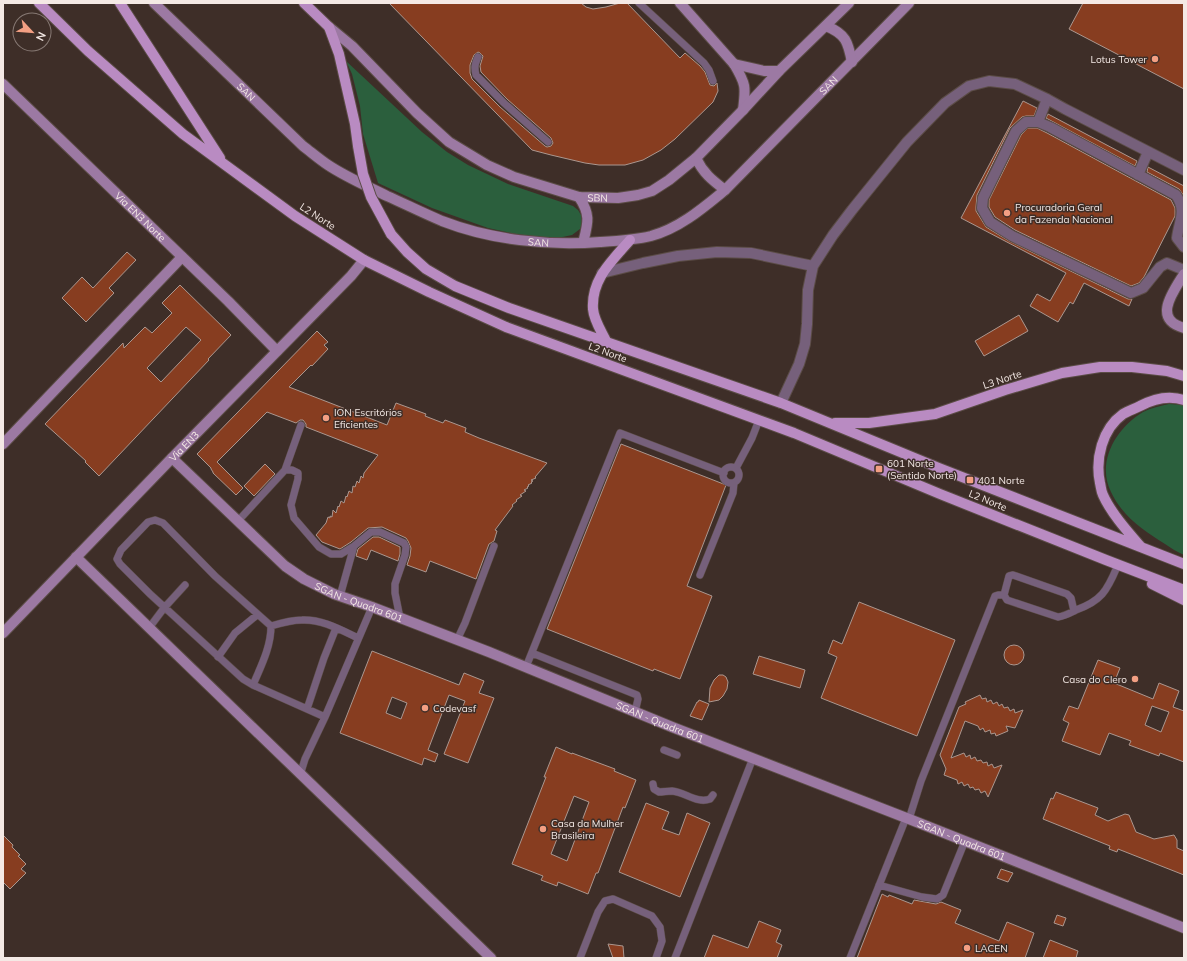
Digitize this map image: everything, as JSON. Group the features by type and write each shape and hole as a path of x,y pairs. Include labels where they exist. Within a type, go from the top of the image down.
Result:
{"main road":[{"path":"38,3 88,51 183,134 223,162"},
{"name":"L2 Norte","path":"120,3 223,162 295,216 364,260 428,292 506,327 794,433 940,494 1184,590"},
{"name":"L2 Norte","path":"304,3 329,27 339,54 355,124 363,174 371,197 391,234 407,252 426,269 456,286 509,308 781,402 828,423 939,468 1184,564"},
{"path":"607,343 597,322 593,309 597,282 602,273 630,240"},
{"name":"L3 Norte","path":"828,423 869,423 935,414 1005,390 1062,373 1100,367 1132,367 1167,371 1184,376"},
{"path":"1142,548 1124,527 1103,494 1098,475 1099,457 1104,440 1111,427 1123,414 1148,402 1166,398 1184,400"},
{"path":"1106,560 1117,567 1184,600"}],"street":[{"name":"SAN","path":"154,3 304,146 327,164 348,177 443,221 472,230 532,242 584,243 630,240 651,236 674,227 696,213 725,190 910,3"},
{"path":"680,3 734,64 744,83 745,91 743,110"},
{"name":"SBN","path":"329,27 352,46 416,113 449,142 487,165 514,177 579,197 618,198 652,191 669,180 696,158 779,71 849,3"},
{"path":"826,26 835,29 848,43 852,62"},
{"path":"734,64 764,70 779,71"},
{"path":"781,402 799,364 806,344 808,290 813,266 833,235 907,142 945,103 970,86 989,81 1015,84 1184,170"},
{"name":"Via EN3 Norte","path":"3,84 277,351"},
{"path":"1038,122 1047,99"},
{"path":"1184,246 1177,238 1182,218 1182,207 1176,195 1038,122 1026,122 1016,131 983,198 982,208 990,222 1012,236 1131,293 1143,288 1160,267 1166,263 1184,270"},
{"path":"1138,175 1148,152"},
{"path":"696,158 700,167 706,174 725,190"},
{"path":"579,197 586,207 588,218 584,243"},
{"path":"602,273 678,256 717,252 751,253 813,266"},
{"path":"3,444 182,257"},
{"name":"Via EN3","path":"3,634 172,458 351,276 364,260"},
{"path":"1184,274 1172,294 1167,305 1166,312 1168,318 1174,324 1184,328"},
{"name":"SGAN - Quadra 601","path":"172,458 285,566 304,579 340,596 526,667 635,712 908,818 1184,928"},
{"path":"76,557 491,958"}],"lane":[{"path":"639,3 704,62 713,81"},
{"path":"478,57 474,65 476,75 504,103 548,142"},
{"path":"736,468 752,438 759,420"},
{"path":"238,521 285,470 301,424"},
{"path":"526,667 620,433 724,473"},
{"path":"734,483 727,482 723,476 726,469 732,467 736,468"},
{"path":"700,575 733,493 734,483 739,478 736,468"},
{"path":"285,470 292,470 298,474 291,505 294,518 319,547 331,554 341,554 354,546 370,532 380,532 404,543 406,547 405,555 394,584 400,618"},
{"path":"325,717 253,685 243,679 164,608 120,564 117,558 121,550 143,526 152,520 155,520 163,523 215,576 271,626 302,620 314,620 358,638"},
{"path":"340,596 354,546"},
{"path":"457,640 465,623 494,546"},
{"path":"850,958 908,818 995,596 1004,596 1007,600 1058,617 1065,616 1090,604 1105,591 1117,567"},
{"path":"1004,596 1010,576 1013,575 1067,594 1071,598 1074,611"},
{"path":"149,628 164,608 185,585"},
{"path":"300,775 305,759 325,717 372,607"},
{"path":"218,657 235,633 257,615"},
{"path":"253,685 263,662 271,637 271,626"},
{"path":"307,709 336,628"},
{"path":"532,652 637,695 638,699 635,712"},
{"path":"664,750 677,756"},
{"path":"675,958 753,758"},
{"path":"653,784 654,789 659,792 677,792 701,800 710,799 713,795"},
{"path":"879,885 922,897 937,899 943,895 965,841"},
{"path":"580,958 598,912 605,901 613,898 652,916 660,927 662,941 656,958"}],"green space":[{"path":"346,61 422,132 447,152 468,165 508,184 573,206 581,215 582,223 580,229 572,235 549,238 516,234 488,228 432,208 378,183 363,134 360,106 352,74"},
{"path":"1169,404 1184,405 1184,555 1149,534 1127,516 1116,501 1107,481 1107,458 1117,436 1124,427 1143,412"}],"building":[{"path":"389,3 581,3 586,7 593,9 620,3 627,3 680,58 685,53 700,66 705,72 710,85 714,86 717,83 718,91 713,102 675,139 661,150 643,160 625,165 599,165 532,150","holes":["478,52 483,56 480,66 481,72 507,99 551,138 553,143 551,146 545,146 500,107 472,79 470,65 474,55"]},
{"name":"Lotus Tower","path":"1083,3 1184,3 1184,89 1069,29"},
{"path":"1023,101 1037,108 1034,116 1022,117 1010,128 977,195 976,211 986,227 1009,241 1128,299 1132,299 1129,306 1084,283 1073,304 1070,302 1058,322 1030,306 1037,294 1050,301 1066,273 961,218"},
{"path":"1048,114 1137,161 1135,166 1046,118"},
{"path":"1028,128 1037,128 1047,133 1171,200 1175,208 1175,216 1144,277 1139,283 1131,286 1015,230 995,217 989,207 989,200 1021,135"},
{"path":"1148,167 1184,186 1184,196 1179,189 1147,172"},
{"path":"127,252 136,260 109,288 114,293 86,322 62,298 82,277 93,288"},
{"path":"180,285 231,335 99,476 85,462 86,461 45,424 123,343 124,348 145,327 152,333 172,313 162,303","holes":["186,327 201,340 161,382 147,368"]},
{"path":"1019,315 1028,331 984,356 975,341"},
{"path":"317,331 328,342 324,345 328,349 289,387 387,425 396,403 426,414 425,416 443,423 445,420 466,428 465,432 547,463 535,477 536,478 531,480 533,481 531,482 532,483 528,485 528,488 524,490 526,491 520,495 522,496 512,505 513,506 495,530 497,531 494,541 489,544 476,579 430,561 426,572 407,565 411,548 408,541 406,538 382,527 368,528 340,549 322,542 316,535 326,523 328,517 332,517 333,510 336,513 341,501 344,503 349,491 352,493 353,486 355,487 357,481 359,483 361,476 363,478 364,473 378,455 306,427 303,420 296,423 267,412 217,462 243,488 236,495 213,473 211,468 197,454"},
{"path":"621,444 726,485 687,586 712,596 680,679 654,669 653,671 547,629"},
{"path":"265,464 275,474 254,496 244,486"},
{"path":"373,537 379,537 400,547 398,561 371,550 367,560 356,556 358,549"},
{"path":"859,602 955,640 917,736 821,698 837,657 828,653 833,640 842,644"},
{"path":"1014,645 1021,648 1024,655 1021,662 1014,665 1007,662 1004,655 1007,648"},
{"name":"Codevasf","path":"372,651 459,685 464,673 484,681 479,693 494,698 468,763 444,754 465,701 449,695 428,750 438,754 435,762 424,758 422,765 340,733","holes":["392,697 407,703 401,719 386,713"]},
{"path":"759,656 805,670 800,688 753,674"},
{"path":"1098,660 1120,668 1114,683 1153,699 1159,683 1179,691 1173,707 1184,711 1184,762 1160,753 1159,756 1129,745 1131,741 1109,733 1100,755 1062,741 1069,723 1063,720 1069,706 1078,709","holes":["1152,706 1169,712 1161,732 1145,725"]},
{"path":"719,675 726,677 728,682 727,689 719,700 709,702 710,688 714,680"},
{"path":"980,695 982,699 986,698 987,702 991,700 993,704 997,702 999,706 1002,704 1004,708 1008,707 1010,711 1014,709 1015,713 1023,710 1015,728 1006,726 1008,731 996,736 995,733 991,734 990,730 985,732 983,728 980,730 978,726 965,721 951,758 964,753 966,757 970,755 971,759 975,757 977,761 981,760 983,763 987,762 988,766 992,764 994,768 1002,765 988,797 985,791 981,793 979,789 975,790 973,787 970,788 968,784 964,786 962,782 958,784 957,780 944,775 946,769 940,755 959,707 966,704 965,702"},
{"path":"699,700 709,704 702,720 690,716"},
{"name":"Casa da Mulher Brasileira","path":"556,747 615,769 614,771 636,780 625,808 623,807 598,873 596,873 588,894 558,882 557,886 541,880 543,876 512,864 546,777 544,777","holes":["574,796 589,802 567,861 551,854"]},
{"path":"1056,792 1098,808 1095,815 1108,821 1125,814 1129,815 1136,832 1154,839 1174,835 1177,840 1177,848 1184,851 1184,875 1118,849 1117,852 1109,849 1110,846 1043,819 1051,798 1053,799"},
{"path":"646,803 669,812 662,829 679,835 687,813 710,823 680,897 619,872"},
{"path":"3,835 13,845 12,847 20,855 18,856 26,864 21,869 26,873 10,889 3,882"},
{"path":"1001,869 1013,873 1008,882 997,878"},
{"path":"882,894 888,897 889,895 912,904 914,900 936,904 941,902 961,910 955,923 999,941 1007,922 1034,933 1025,958 857,958"},
{"path":"1057,915 1066,918 1063,926 1054,923"},
{"path":"759,921 781,930 776,942 782,945 777,958 704,958 713,935 748,948"},
{"path":"1050,940 1078,951 1076,958 1043,958"},
{"path":"608,944 623,946 624,958 613,958"}],"place":[{"name":"Lotus Tower","path":"1155,59"},
{"name":"Procuradoria Geral da Fazenda Nacional","path":"1007,213"},
{"name":"ION Escritórios Eficientes","path":"326,418"},
{"name":"601 Norte (Sentido Norte)","path":"879,469"},
{"name":"401 Norte","path":"970,480"},
{"name":"Casa do Clero","path":"1135,679"},
{"name":"Codevasf","path":"425,708"},
{"name":"Casa da Mulher Brasileira","path":"543,829"},
{"name":"LACEN","path":"967,948"}]}
